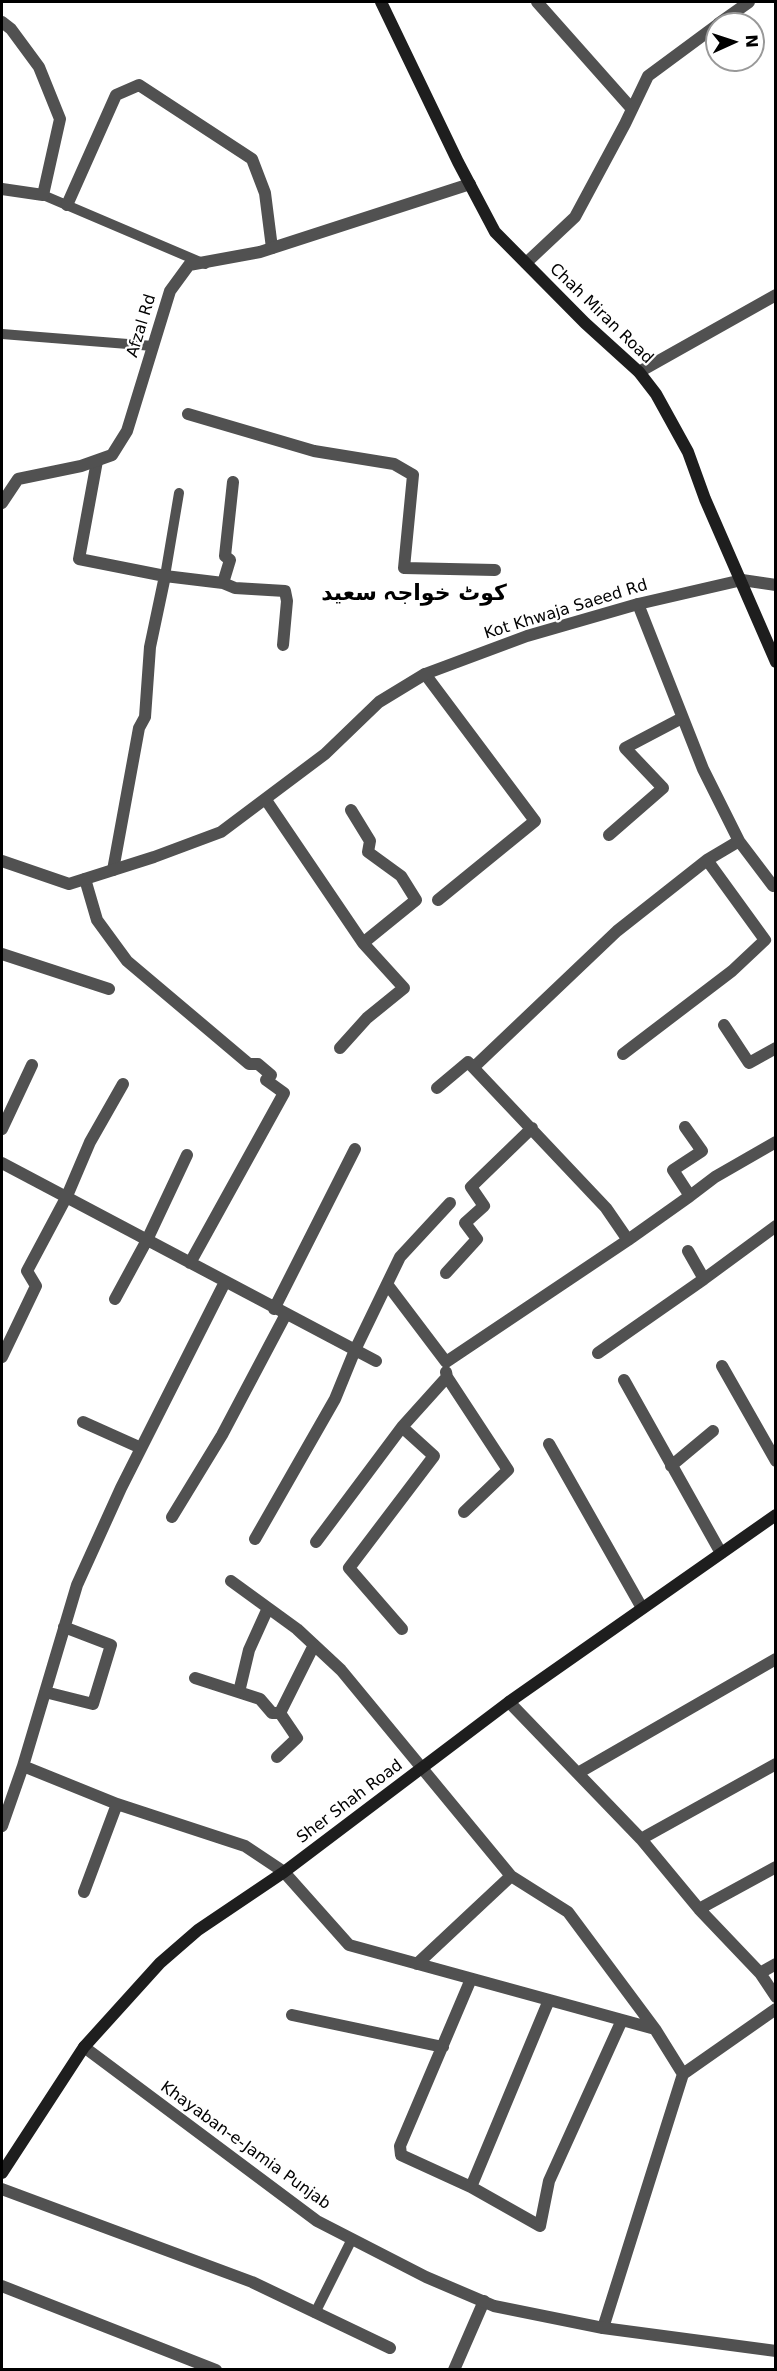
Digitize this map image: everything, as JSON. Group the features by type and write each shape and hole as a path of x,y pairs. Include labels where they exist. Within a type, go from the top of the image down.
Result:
{"main road":[{"name":"Chah Miran Road","path":"381,2 495,232 585,323 639,372 656,394 688,452 705,499 776,662"},
{"name":"Sher Shah Road","path":"2,2173 84,2047 160,1963 198,1930 284,1872 509,1702 776,1515"}],"street":[{"path":"537,2 632,109"},
{"path":"736,12 749,2"},
{"path":"2,22 11,29 39,67 60,119 43,195 2,189"},
{"path":"526,263 574,218 648,76 705,34"},
{"path":"67,205 116,95 139,86 252,159 265,193 272,248"},
{"name":"Afzal Rd","path":"2,503 18,479 112,455 127,431 170,291 189,265 205,264 272,248 470,184"},
{"path":"639,372 776,295"},
{"path":"188,414 314,451 394,464 412,475 404,568 495,570"},
{"path":"97,460 79,559 165,576 224,583 236,588 285,591 287,601 283,645"},
{"path":"224,583 230,560 225,556 233,482"},
{"path":"113,870 139,728 145,717 150,647 165,576"},
{"path":"742,580 776,585"},
{"name":"Kot Khwaja Saeed Rd","path":"2,861 69,884 221,832 325,754 378,702 424,674 527,636 638,604 742,580"},
{"path":"638,604 703,769 739,841 773,886"},
{"path":"424,674 535,821 438,900"},
{"path":"609,834 663,788 625,748 682,718"},
{"path":"266,800 363,943 404,988 367,1018 340,1048"},
{"path":"351,810 370,841 368,852 401,876 416,900 363,943"},
{"path":"474,1067 617,931 707,860 739,841"},
{"path":"623,1054 732,971 765,940 707,860"},
{"path":"85,879 98,920 127,961 249,1064 258,1064 271,1075 266,1080 284,1093 190,1263"},
{"path":"2,954 109,989"},
{"path":"724,1025 749,1063 776,1048"},
{"path":"436,1088 468,1062 606,1208 628,1240"},
{"path":"2,1129 32,1065"},
{"path":"2,1357 36,1286 27,1271 67,1196 90,1142 123,1084"},
{"path":"685,1127 702,1151 673,1170 690,1196"},
{"path":"446,1273 477,1239 465,1223 484,1206 471,1187 532,1128"},
{"path":"446,1362 628,1240 715,1177 776,1142"},
{"path":"172,1517 222,1434 355,1149"},
{"path":"115,1299 147,1240 187,1155"},
{"path":"2,1163 376,1361"},
{"path":"255,1539 335,1399 355,1350 400,1257 450,1203"},
{"path":"598,1353 776,1226"},
{"path":"688,1251 704,1279"},
{"path":"2,1826 24,1766 77,1584 141,1448 225,1282"},
{"path":"387,1284 446,1362 447,1377 508,1470 464,1512"},
{"path":"722,1366 776,1461"},
{"path":"316,1542 402,1427 447,1377"},
{"path":"624,1380 670,1466 721,1553"},
{"path":"83,1422 141,1448"},
{"path":"402,1427 434,1456 349,1568 402,1629"},
{"path":"670,1466 712,1431"},
{"path":"549,1444 642,1608"},
{"path":"231,1581 314,1645 341,1670 511,1876 568,1912 655,2029 683,2074"},
{"path":"239,1692 249,1650 268,1608"},
{"path":"45,1692 93,1704 111,1645 64,1627"},
{"path":"280,1713 314,1645"},
{"path":"578,1773 776,1659"},
{"path":"195,1678 260,1699 272,1713 280,1713"},
{"path":"509,1702 641,1839 699,1910 760,1972 776,1996"},
{"path":"278,1757 297,1738 280,1713"},
{"path":"641,1839 776,1764"},
{"path":"24,1766 117,1804 245,1845 284,1872 349,1946 655,2029"},
{"path":"84,1892 117,1804"},
{"path":"699,1910 776,1867"},
{"path":"417,1964 511,1876"},
{"path":"760,1972 776,1964"},
{"path":"471,1979 400,2146 401,2155 471,2187 540,2226 549,2181 622,2020"},
{"path":"471,2187 549,2000"},
{"path":"603,2328 683,2074 776,2009"},
{"path":"292,2015 443,2047"},
{"name":"Khayaban-e-Jamia Punjab","path":"84,2047 317,2221 426,2277 494,2306 603,2328 776,2351"},
{"path":"2,2189 252,2282 390,2348"},
{"path":"2,2286 216,2370"},
{"path":"454,2370 484,2301"}],"lane":[{"path":"43,195 205,264"},
{"path":"2,334 153,346"},
{"path":"165,576 179,494"},
{"path":"315,2313 352,2239"}],"district":[{"name":"کوٹ خواجہ سعید","path":"414,594"}]}
